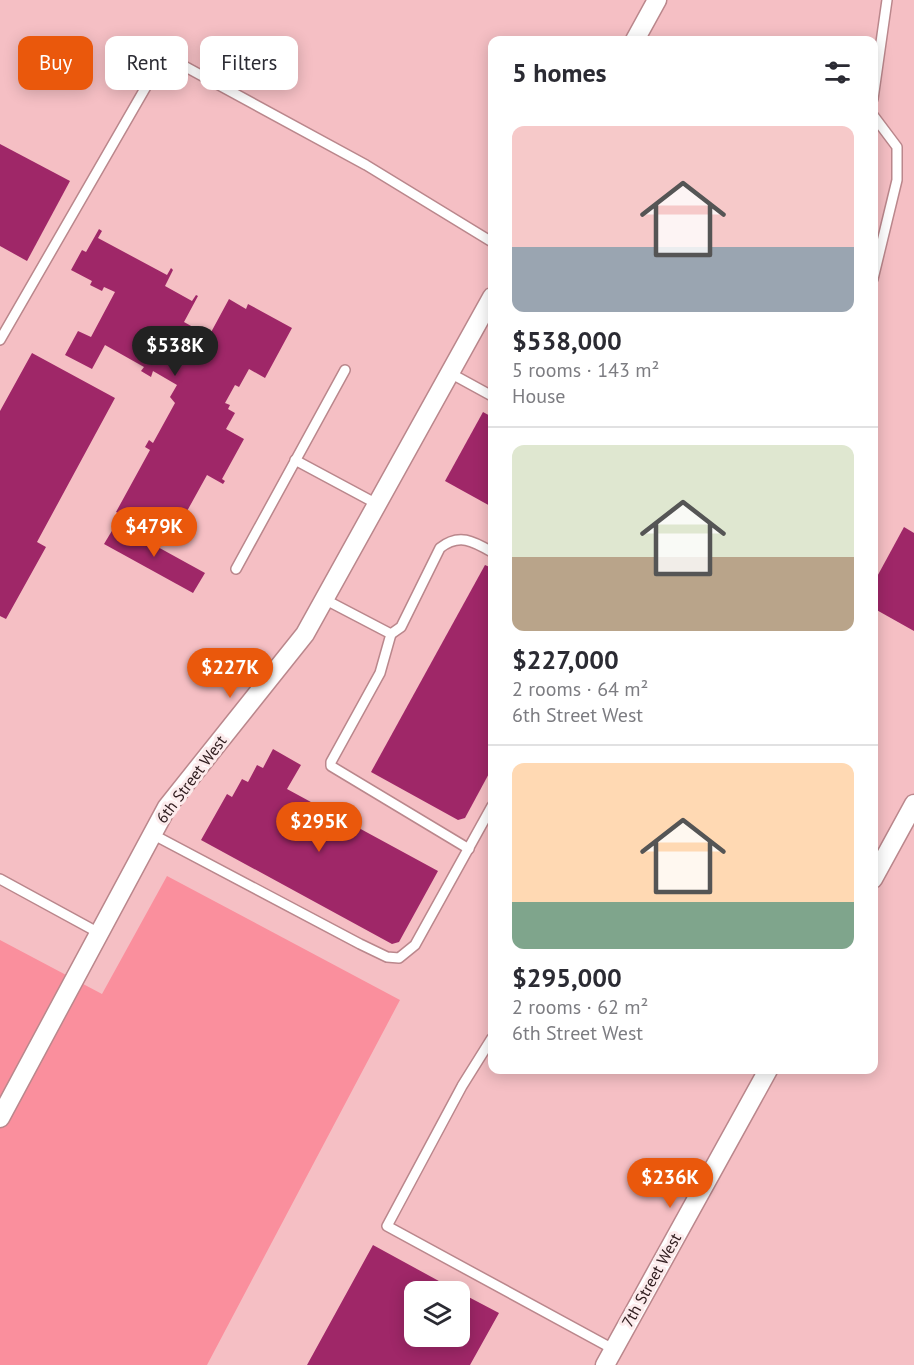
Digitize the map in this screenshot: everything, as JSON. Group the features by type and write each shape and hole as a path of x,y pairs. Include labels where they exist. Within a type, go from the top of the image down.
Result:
{"street":[{"path":"637,36 657,0"},
{"name":"6th Street West","path":"0,1118 167,807 305,634 488,304"},
{"path":"878,870 914,804"},
{"name":"7th Street West","path":"609,1357 766,1074"}],"lane":[{"path":"878,61 886,0"},
{"path":"0,340 164,60 173,60 366,165 488,240"},
{"path":"878,122 897,147 897,180 878,243"},
{"path":"236,569 345,370"},
{"path":"450,373 488,394"},
{"path":"295,460 377,504"},
{"path":"469,849 331,766 331,762 380,674 391,634 401,627 440,548 451,540 462,538 488,550"},
{"path":"324,599 391,634"},
{"path":"152,834 387,957 399,958 415,945 488,813"},
{"path":"0,879 99,933"},
{"path":"488,1044 462,1086 387,1226 609,1357"}],"shaded area":[{"path":"167,876 400,1000 207,1365 0,1365 0,940 102,994"}],"building":[{"path":"0,144 70,181 27,261 0,246"},
{"path":"99,229 102,231 98,238 167,275 171,268 173,270 165,286 192,301 196,295 198,296 184,322 209,336 229,299 246,309 248,304 292,328 265,378 249,369 239,387 235,385 225,403 230,405 228,409 235,413 226,429 244,439 222,479 225,481 223,484 207,475 176,531 183,535 181,538 163,528 159,536 116,512 150,450 145,447 149,440 153,443 175,403 170,397 177,385 153,371 151,377 141,371 144,367 105,345 92,369 65,355 78,331 91,337 115,292 104,287 102,291 90,285 92,281 71,270 82,250 86,252"},
{"path":"32,353 115,398 37,542 46,547 6,619 0,616 0,411"},
{"path":"483,412 488,415 488,505 445,481"},
{"path":"116,524 205,573 193,593 104,544"},
{"path":"904,527 914,533 914,631 878,611 878,575"},
{"path":"485,565 488,566 488,775 465,818 458,820 371,772"},
{"path":"273,749 301,765 287,789 438,871 399,942 392,944 201,840 227,794 232,797 242,779 248,782 257,765 263,768"},
{"path":"373,1245 439,1281 404,1281 404,1347 470,1347 470,1298 499,1313 470,1365 307,1365"}]}
